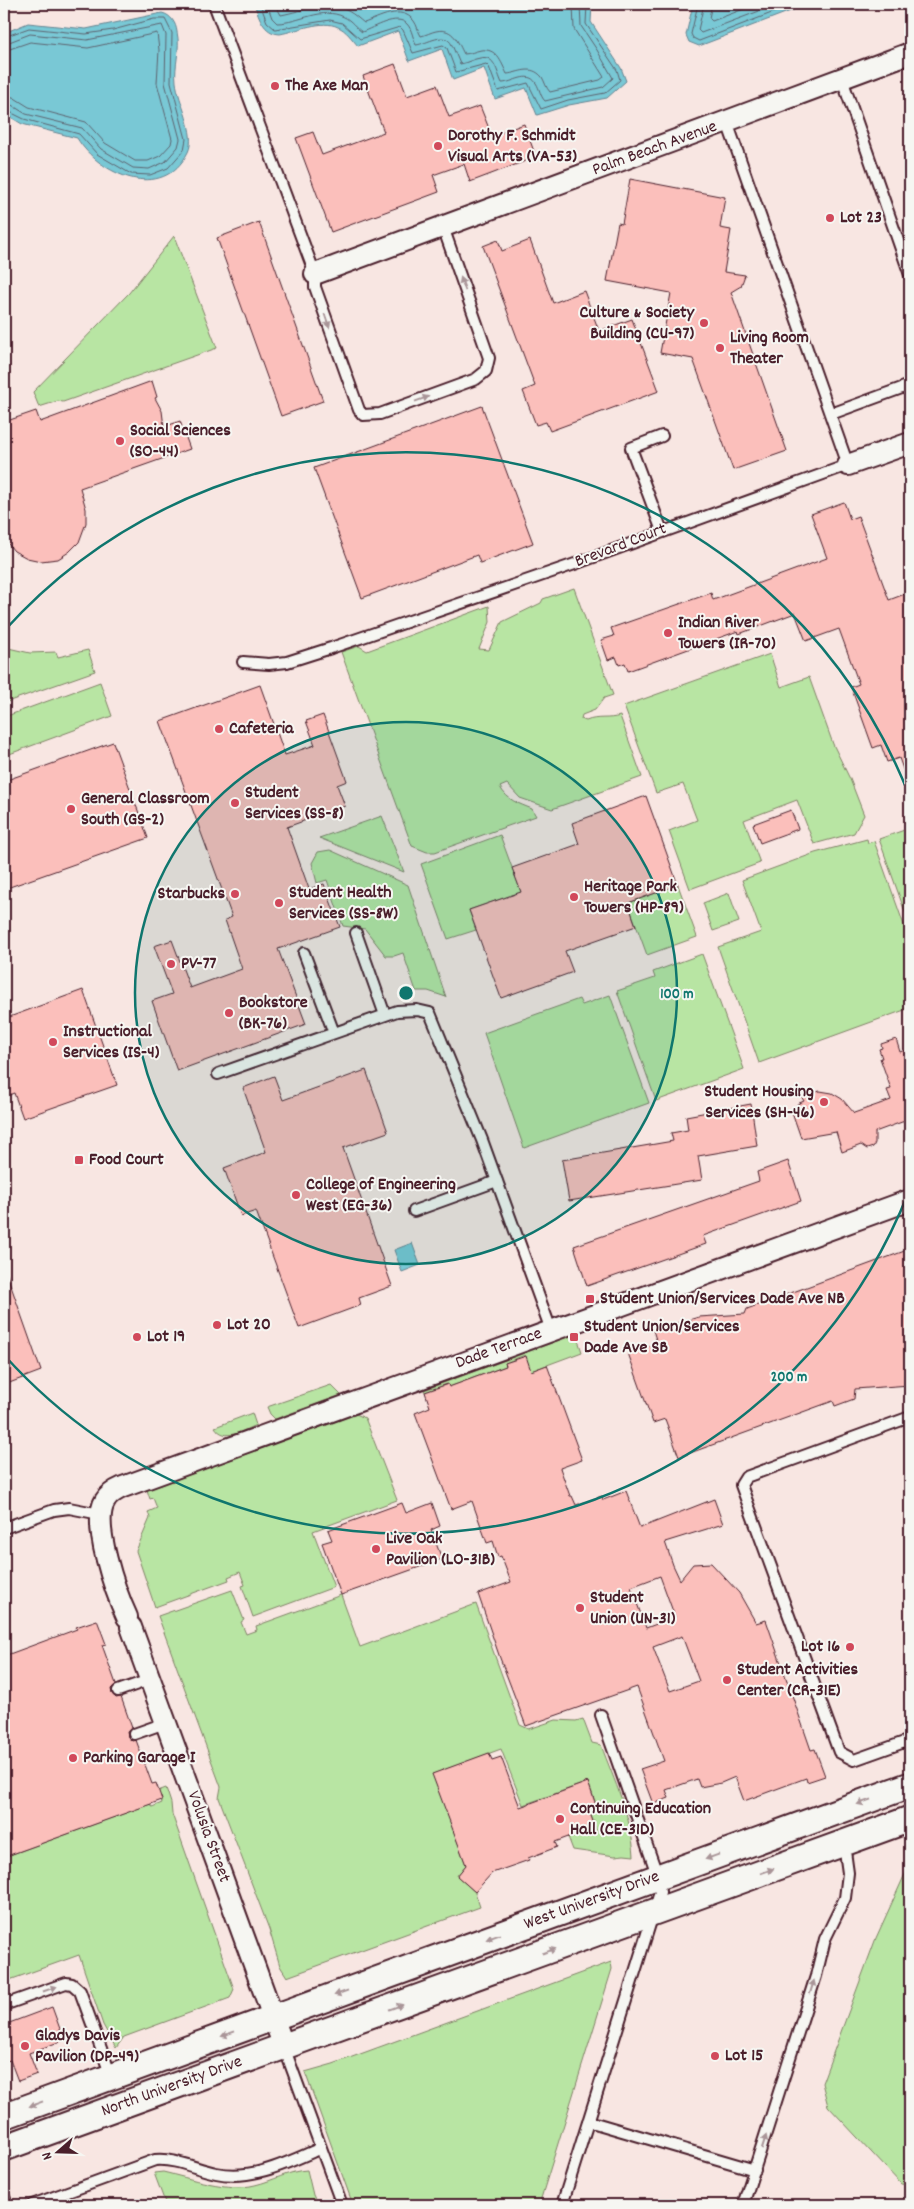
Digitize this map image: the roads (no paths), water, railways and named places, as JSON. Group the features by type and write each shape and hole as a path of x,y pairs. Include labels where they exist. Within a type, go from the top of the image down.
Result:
{"street":[{"name":"Palm Beach Avenue","path":"315,274 910,53"},
{"name":"Brevard Court","path":"848,465 910,442"},
{"name":"Dade Terrace","path":"100,1514 105,1501 112,1493 126,1485 910,1200"},
{"name":"Volusia Street","path":"100,1514 100,1530 104,1547 149,1680 284,2047"},
{"name":"West University Drive","path":"274,2017 910,1785"},
{"name":"West University Drive","path":"284,2047 910,1819"},
{"path":"802,1825 813,1855"},
{"name":"North University Drive","path":"4,2116 274,2017"},
{"name":"North University Drive","path":"4,2148 284,2047"}],"lane":[{"path":"214,4 315,274 315,287 359,410 363,415 380,414 476,380 486,371 489,358 443,227"},
{"path":"842,79 910,276"},
{"path":"727,122 848,465"},
{"path":"831,414 910,385"},
{"path":"662,436 631,448 662,531"},
{"name":"Brevard Court","path":"243,662 270,664 287,662 332,648 572,565 848,465"},
{"path":"356,933 386,1015"},
{"path":"304,953 334,1033"},
{"path":"218,1074 386,1015 408,1010 426,1011 430,1014 497,1180 551,1330"},
{"path":"414,1211 497,1180"},
{"path":"910,1417 746,1477 741,1485 839,1752 854,1760 910,1740"},
{"path":"4,1528 54,1510 69,1508 100,1514"},
{"path":"118,1691 149,1680"},
{"path":"562,2205 660,1892 658,1877 601,1715"},
{"path":"134,1734 165,1723"},
{"path":"743,2205 816,1976 825,1939 845,1898 848,1873 844,1843"},
{"path":"4,2005 66,1983 76,1986 80,1991 111,2076"},
{"path":"284,2047 342,2205"},
{"path":"588,2120 755,2170"},
{"path":"32,2205 155,2160 169,2161 218,2174 243,2174 263,2171 321,2148"},
{"path":"4,2197 6,2205"}],"water":[{"path":"254,4 592,4 591,22 621,68 626,81 607,98 569,105 537,115 526,88 495,99 484,68 453,80 442,49 409,61 398,31 358,46 344,30 332,25 309,26 280,34 274,33 263,24"},
{"path":"693,4 809,4 699,46 689,42 686,35"},
{"path":"162,13 170,18 176,29 178,38 177,90 190,136 188,152 177,168 163,177 148,180 131,178 115,172 100,163 77,138 22,124 4,113 4,33 28,23 86,29"},
{"path":"412,1243 420,1265 402,1272 394,1250"}],"place":[{"name":"The Axe Man","path":"275,86"},
{"name":"Dorothy F. Schmidt Visual Arts (VA-53)","path":"438,146"},
{"name":"Lot 23","path":"830,218"},
{"name":"Culture & Society Building (CU-97)","path":"704,323"},
{"name":"Living Room Theater","path":"720,348"},
{"name":"Social Sciences (SO-44)","path":"120,441"},
{"name":"Indian River Towers (IR-70)","path":"668,633"},
{"name":"Cafeteria","path":"219,729"},
{"name":"Student Services (SS-8)","path":"235,803"},
{"name":"General Classroom South (GS-2)","path":"71,809"},
{"name":"Starbucks","path":"235,894"},
{"name":"Heritage Park Towers (HP-89)","path":"574,897"},
{"name":"Student Health Services (SS-8W)","path":"279,903"},
{"name":"PV-77","path":"171,964"},
{"name":"Bookstore (BK-76)","path":"229,1013"},
{"name":"Instructional Services (IS-4)","path":"53,1042"},
{"name":"Student Housing Services (SH-46)","path":"824,1102"},
{"name":"Food Court","path":"79,1160"},
{"name":"College of Engineering West (EG-36)","path":"296,1195"},
{"name":"Student Union/Services Dade Ave NB","path":"590,1299"},
{"name":"Lot 20","path":"217,1325"},
{"name":"Lot 19","path":"137,1337"},
{"name":"Student Union/Services Dade Ave SB","path":"574,1337"},
{"name":"Live Oak Pavilion (LO-31B)","path":"376,1549"},
{"name":"Student Union (UN-31)","path":"580,1608"},
{"name":"Lot 16","path":"850,1647"},
{"name":"Student Activities Center (CR-31E)","path":"727,1680"},
{"name":"Parking Garage I","path":"73,1758"},
{"name":"Continuing Education Hall (CE-31D)","path":"560,1819"},
{"name":"Gladys Davis Pavilion (DP-49)","path":"25,2046"},
{"name":"Lot 15","path":"715,2056"}]}
